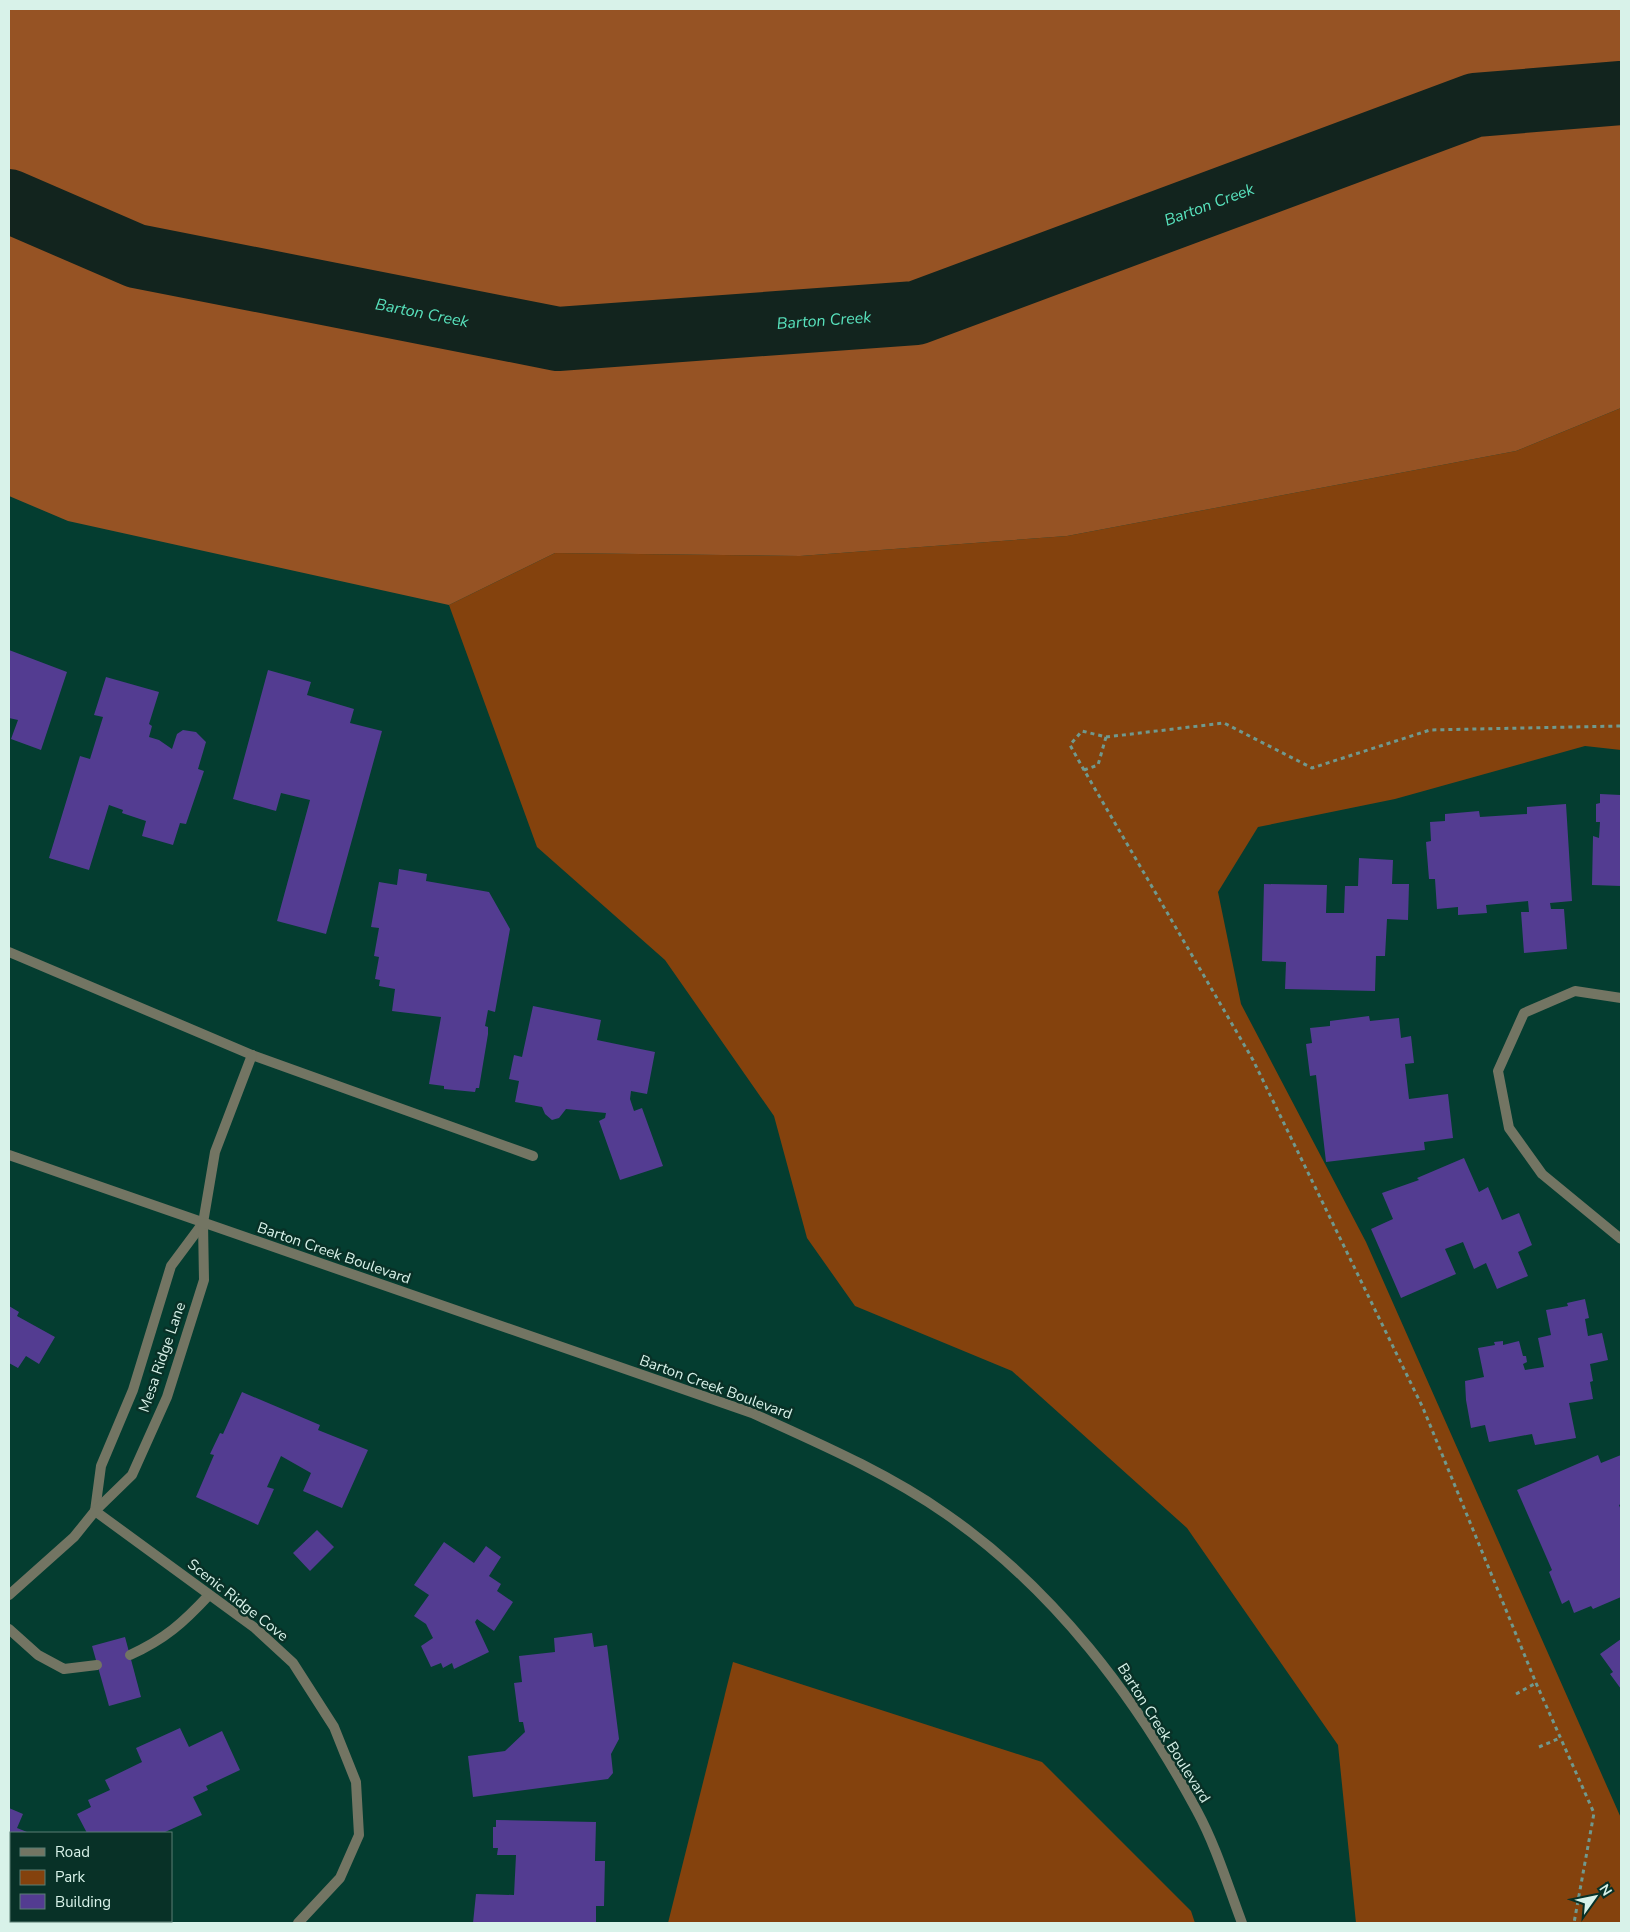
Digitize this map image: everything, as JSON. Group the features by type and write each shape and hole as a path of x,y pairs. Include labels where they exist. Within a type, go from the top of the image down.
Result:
{"street":[{"path":"9,952 252,1054 533,1156"},
{"path":"1621,998 1575,991 1524,1013 1498,1071 1509,1128 1542,1174 1621,1239"},
{"name":"Mesa Ridge Lane","path":"9,1594 74,1537 95,1511 132,1475 167,1397 204,1280 202,1223 215,1152 252,1054"},
{"name":"Barton Creek Boulevard","path":"9,1155 752,1413 884,1476 946,1514 1000,1556 1055,1610 1103,1664 1152,1736 1197,1812 1242,1923"},
{"name":"Mesa Ridge Lane","path":"95,1511 102,1466 133,1390 171,1266 202,1223"},
{"name":"Scenic Ridge Cove","path":"95,1511 255,1628 293,1663 334,1727 356,1782 359,1835 340,1878 298,1923"},
{"path":"130,1655 155,1644 176,1628 210,1595"},
{"path":"9,1630 38,1656 64,1669 98,1665"}],"path":[{"path":"1574,1923 1594,1813 1536,1683 1423,1408 1253,1060 1070,744 1082,731 1106,738 1224,723 1312,768 1430,730 1621,726"},
{"path":"1084,770 1098,765 1106,738"},
{"path":"1516,1694 1536,1683"},
{"path":"1539,1747 1560,1738"}],"green space":[{"path":"1621,408 1621,750 1585,746 1395,799 1258,827 1218,892 1241,1004 1366,1242 1621,1818 1621,1923 1356,1923 1338,1745 1187,1528 1012,1371 855,1306 807,1238 774,1116 665,960 537,847 449,605 555,553 800,556 1067,536 1516,451"},
{"path":"733,1662 1042,1762 1191,1911 1195,1923 668,1923"}],"shaded area":[{"path":"9,9 1621,9 1621,408 1516,451 1067,536 800,556 555,553 449,605 68,521 9,496"}],"building":[{"path":"9,650 67,672 41,750 11,739 18,720 9,718"},
{"path":"268,670 311,682 307,695 354,709 350,723 382,731 326,934 277,921 310,800 281,793 276,811 233,799"},
{"path":"106,677 159,692 149,724 152,726 149,737 159,740 172,749 177,734 183,730 196,732 206,742 198,769 204,771 186,824 180,823 173,845 142,836 146,821 122,813 123,810 109,805 89,870 49,858 80,756 90,759 103,717 94,715"},
{"path":"1600,794 1621,795 1621,886 1592,885 1593,836 1599,838 1600,822 1596,822 1596,804 1600,803"},
{"path":"1566,804 1572,901 1550,903 1551,909 1564,909 1567,949 1524,953 1521,912 1529,912 1528,901 1486,905 1487,913 1458,915 1458,907 1437,909 1435,879 1429,879 1426,842 1431,841 1430,822 1445,821 1445,814 1479,811 1480,817 1527,814 1527,807"},
{"path":"1359,858 1393,860 1392,884 1409,884 1408,920 1387,919 1385,956 1376,956 1375,991 1285,989 1286,962 1262,961 1264,884 1327,885 1326,913 1344,913 1345,886 1358,886"},
{"path":"399,869 427,874 426,881 489,892 510,929 495,1012 488,1010 485,1026 488,1027 488,1034 479,1088 476,1088 475,1092 444,1089 444,1086 429,1084 441,1017 392,1011 395,989 379,986 380,980 375,979 379,957 374,956 379,928 371,927 379,882 397,885"},
{"path":"533,1006 601,1020 597,1040 655,1052 647,1094 631,1091 630,1099 634,1111 642,1108 663,1166 620,1180 599,1121 605,1118 606,1113 566,1109 559,1118 552,1120 545,1114 542,1107 515,1102 519,1081 509,1079 514,1055 522,1057"},
{"path":"1369,1016 1370,1021 1399,1018 1401,1038 1411,1036 1414,1063 1405,1064 1409,1099 1448,1094 1453,1138 1424,1142 1425,1150 1326,1162 1316,1075 1310,1076 1306,1044 1312,1043 1310,1028 1330,1026 1330,1021"},
{"path":"1464,1158 1479,1192 1488,1187 1502,1220 1519,1213 1532,1245 1518,1252 1528,1276 1497,1289 1486,1263 1474,1269 1463,1242 1445,1249 1456,1274 1401,1298 1371,1229 1393,1219 1382,1193 1419,1180 1417,1178"},
{"path":"1585,1299 1589,1318 1585,1319 1588,1336 1602,1333 1608,1360 1590,1364 1593,1381 1590,1382 1593,1399 1569,1403 1576,1438 1535,1445 1532,1434 1489,1442 1485,1425 1471,1428 1466,1400 1465,1381 1484,1377 1478,1348 1495,1345 1494,1342 1503,1341 1503,1345 1519,1341 1523,1356 1526,1356 1527,1362 1523,1364 1525,1370 1544,1367 1538,1338 1551,1335 1546,1310 1568,1306 1567,1303"},
{"path":"9,1306 19,1312 17,1316 55,1337 39,1364 26,1356 18,1368 9,1363"},
{"path":"242,1392 320,1425 318,1430 368,1450 342,1508 303,1491 311,1473 281,1456 267,1487 274,1489 258,1525 196,1497 214,1455 210,1454 220,1433 223,1434"},
{"path":"1598,1455 1601,1463 1621,1455 1621,1504 1619,1505 1621,1510 1621,1597 1593,1609 1591,1606 1574,1613 1569,1600 1562,1604 1549,1572 1552,1570 1517,1490"},
{"path":"317,1530 334,1547 310,1571 293,1553"},
{"path":"444,1542 474,1563 486,1546 501,1557 489,1576 501,1584 497,1591 513,1602 494,1631 477,1619 475,1622 489,1652 454,1669 452,1663 443,1668 441,1663 431,1667 421,1646 433,1638 426,1624 414,1616 429,1595 414,1585"},
{"path":"592,1633 594,1647 607,1645 619,1739 611,1754 613,1773 608,1779 473,1797 468,1756 505,1751 525,1732 523,1722 519,1722 514,1683 522,1682 519,1656 555,1652 554,1638"},
{"path":"125,1637 141,1697 109,1706 92,1646"},
{"path":"1621,1639 1621,1689 1610,1674 1613,1672 1600,1654"},
{"path":"180,1728 189,1747 222,1731 240,1770 206,1786 208,1790 193,1797 202,1815 165,1832 86,1832 77,1814 91,1807 88,1800 110,1790 105,1780 142,1762 136,1748"},
{"path":"9,1808 23,1814 17,1828 27,1832 10,1832 9,1878"},
{"path":"496,1820 596,1822 595,1861 605,1861 604,1906 596,1906 596,1923 473,1923 476,1894 514,1895 516,1855 497,1855 498,1848 493,1848 493,1827 496,1827"},
{"path":"43,1922 123,1922 121,1923 41,1923"}],"waterway":[{"name":"Barton Creek","path":"9,201 136,256 558,339 916,313 1475,105 1621,93"}]}
